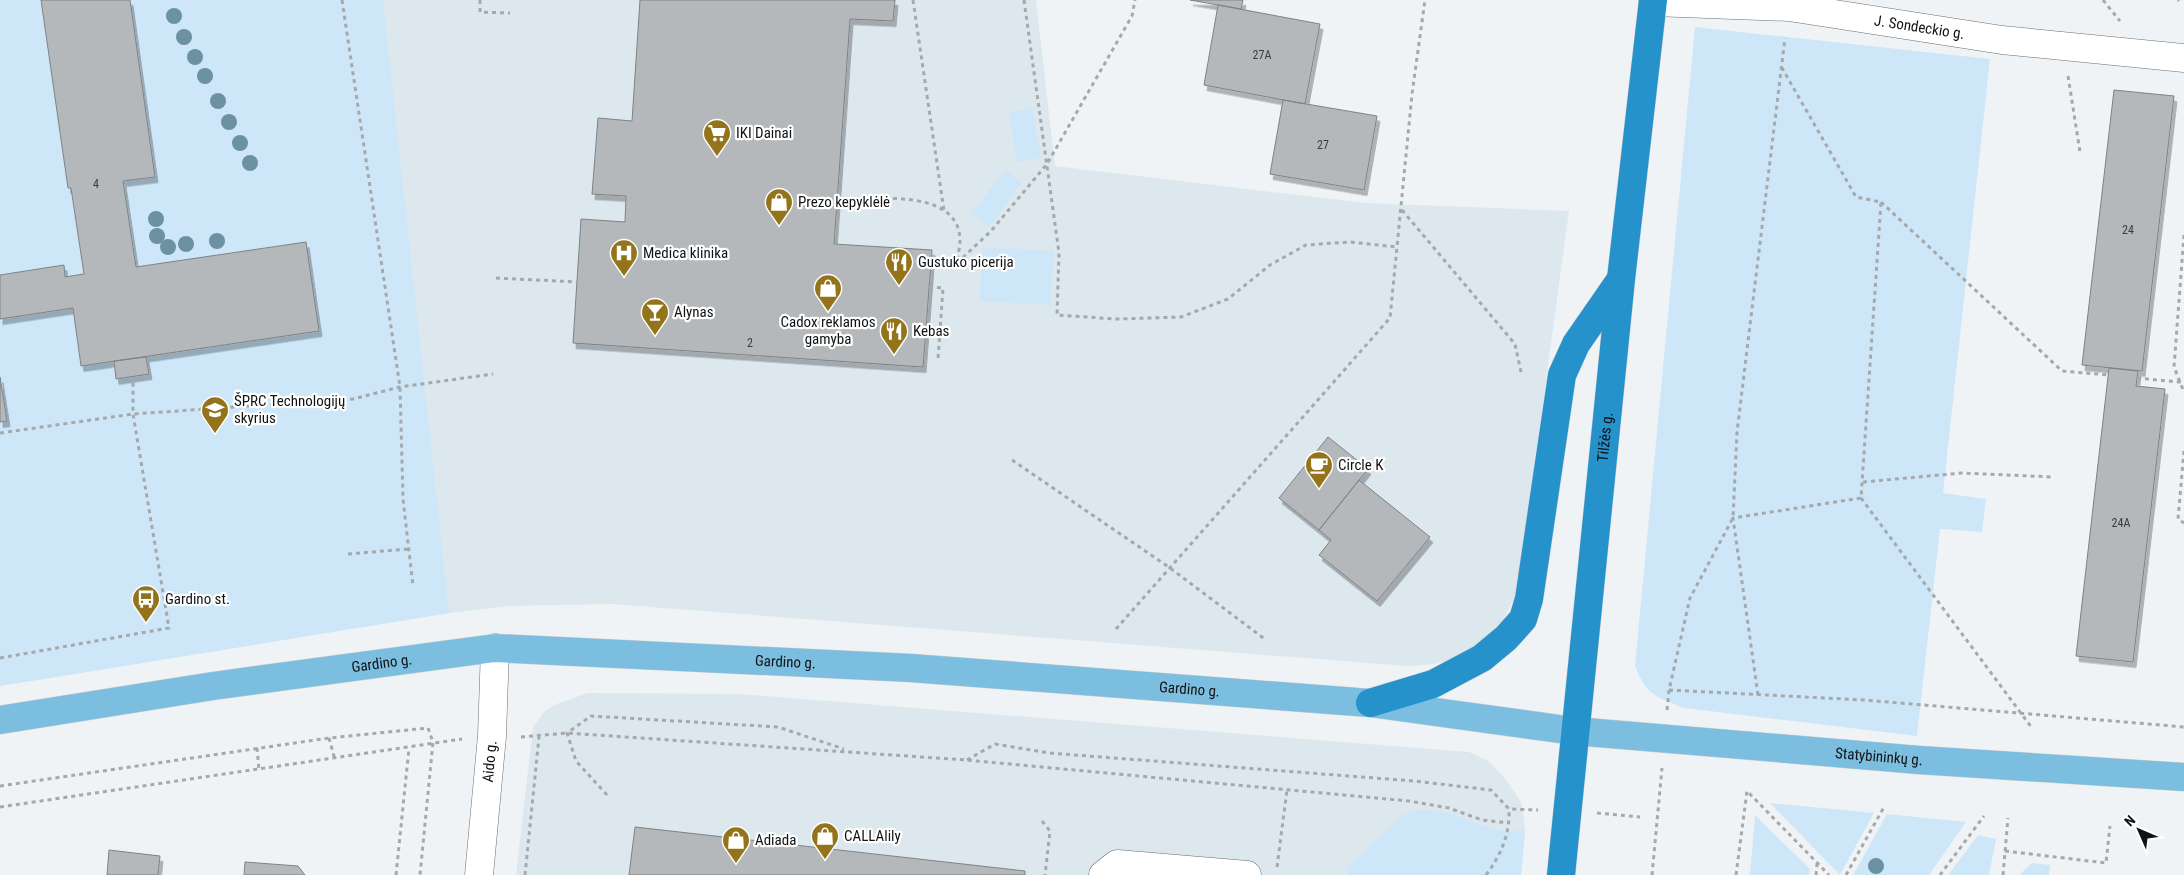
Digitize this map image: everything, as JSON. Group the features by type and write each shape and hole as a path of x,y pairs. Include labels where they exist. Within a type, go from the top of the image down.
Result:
{"highway":[{"name":"Tilžės g.","path":"1560,875 1621,278 1653,1"},
{"path":"1370,704 1433,684 1482,658 1506,638 1523,619 1529,600 1562,375 1576,344 1621,278"}],"main road":[{"name":"Gardino g.","path":"0,720 213,686 495,648 911,668 1370,704 1574,731"},
{"name":"Statybininkų g.","path":"1574,731 1919,760 2184,777"}],"street":[{"name":"J. Sondeckio g.","path":"1653,1 1789,7 2002,40 2184,58"},
{"name":"Aido g.","path":"479,875 492,736 495,648"},
{"path":"1103,875 1117,864 1247,875"}],"path":[{"path":"342,0 400,387 403,500 413,586"},
{"path":"480,0 480,12 510,13"},
{"path":"913,0 944,211"},
{"path":"1024,0 1059,253 1057,316 1116,319 1180,317 1228,299 1270,265 1306,245 1350,242 1397,246"},
{"path":"845,199 909,200 934,204 952,216 960,238 957,264 991,231 1047,164 1132,16 1136,0"},
{"path":"1116,629 1390,318 1412,94 1425,0"},
{"path":"1758,695 1733,518 1737,432 1789,7"},
{"path":"2062,46 2080,152"},
{"path":"1782,68 1856,197 1881,202 2062,370 2109,375"},
{"path":"1881,202 1864,482 1861,498 2032,728"},
{"path":"1401,210 1515,344 1521,372"},
{"path":"2184,235 2174,367 2184,392"},
{"path":"496,278 577,282"},
{"path":"2179,285 2184,287"},
{"path":"929,287 943,288 938,359"},
{"path":"0,433 132,414 353,399 400,387 493,374"},
{"path":"0,658 169,628 132,414 133,377"},
{"path":"2137,378 2184,381"},
{"path":"2184,451 2178,519 2184,523"},
{"path":"1012,460 1170,568 1266,640"},
{"path":"1864,482 1962,473 2053,477"},
{"path":"1733,518 1861,498"},
{"path":"1652,875 1669,690 1690,598 1733,518"},
{"path":"348,554 408,548"},
{"path":"1669,690 1864,700 2184,727"},
{"path":"567,734 591,716 778,727 850,751"},
{"path":"0,786 329,738 428,728 433,742 420,875"},
{"path":"567,734 576,761 607,795"},
{"path":"0,807 335,760 433,742 492,736 539,737 567,734 966,760 1409,801 1449,808 1482,820 1509,823"},
{"path":"525,875 539,737"},
{"path":"329,738 335,760"},
{"path":"966,760 995,744 1049,753 1414,781 1491,790 1509,809 1509,823 1500,856 1486,875"},
{"path":"257,748 260,770"},
{"path":"396,875 408,748"},
{"path":"1276,875 1287,790"},
{"path":"1736,875 1747,791 1829,875"},
{"path":"1846,875 1884,807"},
{"path":"1509,809 1568,811 1640,817"},
{"path":"1940,875 1984,816"},
{"path":"2003,875 2008,818"},
{"path":"1042,821 1050,831 1045,875"},
{"path":"2005,851 2106,863 2110,826"},
{"path":"1816,875 1818,864"}],"shaded area":[{"path":"0,0 1036,0 1055,166 1365,203 1569,211 1517,593 1504,618 1488,636 1460,657 1435,664 1408,666 612,604 510,606 449,613 0,686"},
{"name":"ŠPRC Technologijų skyrius","path":"0,0 383,0 449,613 0,686"},
{"path":"1695,27 1990,59 1943,493 1986,499 1982,532 1940,529 1917,736 1684,708 1653,694 1644,684 1635,666"},
{"path":"1032,108 1041,158 1017,162 1009,112"},
{"path":"1005,170 1022,183 989,227 971,214"},
{"path":"983,247 1054,251 1050,305 979,301"},
{"path":"588,693 739,694 1469,752 1490,762 1507,781 1522,804 1525,831 1521,875 516,875 533,727 545,711 554,705"},
{"path":"1770,803 1874,813 1840,875"},
{"path":"1419,810 1444,812 1500,831 1525,831 1521,875 1347,875 1348,867 1403,815"},
{"path":"1887,814 1966,822 1929,875 1853,875"},
{"path":"1755,815 1810,869 1809,875 1750,875"},
{"path":"1978,835 1996,839 1989,875 1948,875"},
{"path":"2032,863 2050,865 2049,875 2019,875"}],"building":[{"path":"41,0 130,0 155,177 123,181 136,267 306,242 319,331 81,366 73,308 0,319 0,275 64,265 65,277 84,274 71,188 68,188"},
{"name":"IKI Dainai","path":"640,0 895,0 893,21 850,19 834,244 932,250 923,367 573,343 581,219 625,222 626,196 592,194 598,118 632,121"},
{"path":"1190,0 1243,0 1241,9"},
{"path":"1218,5 1320,24 1305,104 1204,85"},
{"path":"2114,90 2174,96 2142,371 2082,365"},
{"path":"1283,100 1377,116 1364,190 1270,174"},
{"path":"146,357 149,374 116,379 114,361"},
{"path":"2109,368 2138,371 2136,386 2165,389 2133,662 2076,656"},
{"path":"0,377 7,421 0,422"},
{"name":"Circle K","path":"1328,437 1368,469 1319,530 1279,498"},
{"path":"1359,480 1430,537 1377,601 1319,555 1331,540 1319,530"},
{"path":"635,827 1025,871 1025,875 629,875"},
{"path":"109,850 160,856 158,875 107,875"},
{"path":"245,862 298,866 305,875 244,875"}],"place":[{"name":"IKI Dainai","path":"717,157"},
{"name":"Prezo kepyklėlė","path":"779,226"},
{"name":"Medica klinika","path":"624,277"},
{"name":"Gustuko picerija","path":"899,286"},
{"name":"Cadox reklamos gamyba","path":"828,312"},
{"name":"Alynas","path":"655,336"},
{"name":"Kebas","path":"894,355"},
{"name":"ŠPRC Technologijų skyrius","path":"215,434"},
{"name":"Circle K","path":"1319,489"},
{"name":"Gardino st.","path":"146,623"},
{"name":"CALLAlily","path":"825,860"},
{"name":"Adiada","path":"736,864"}]}
